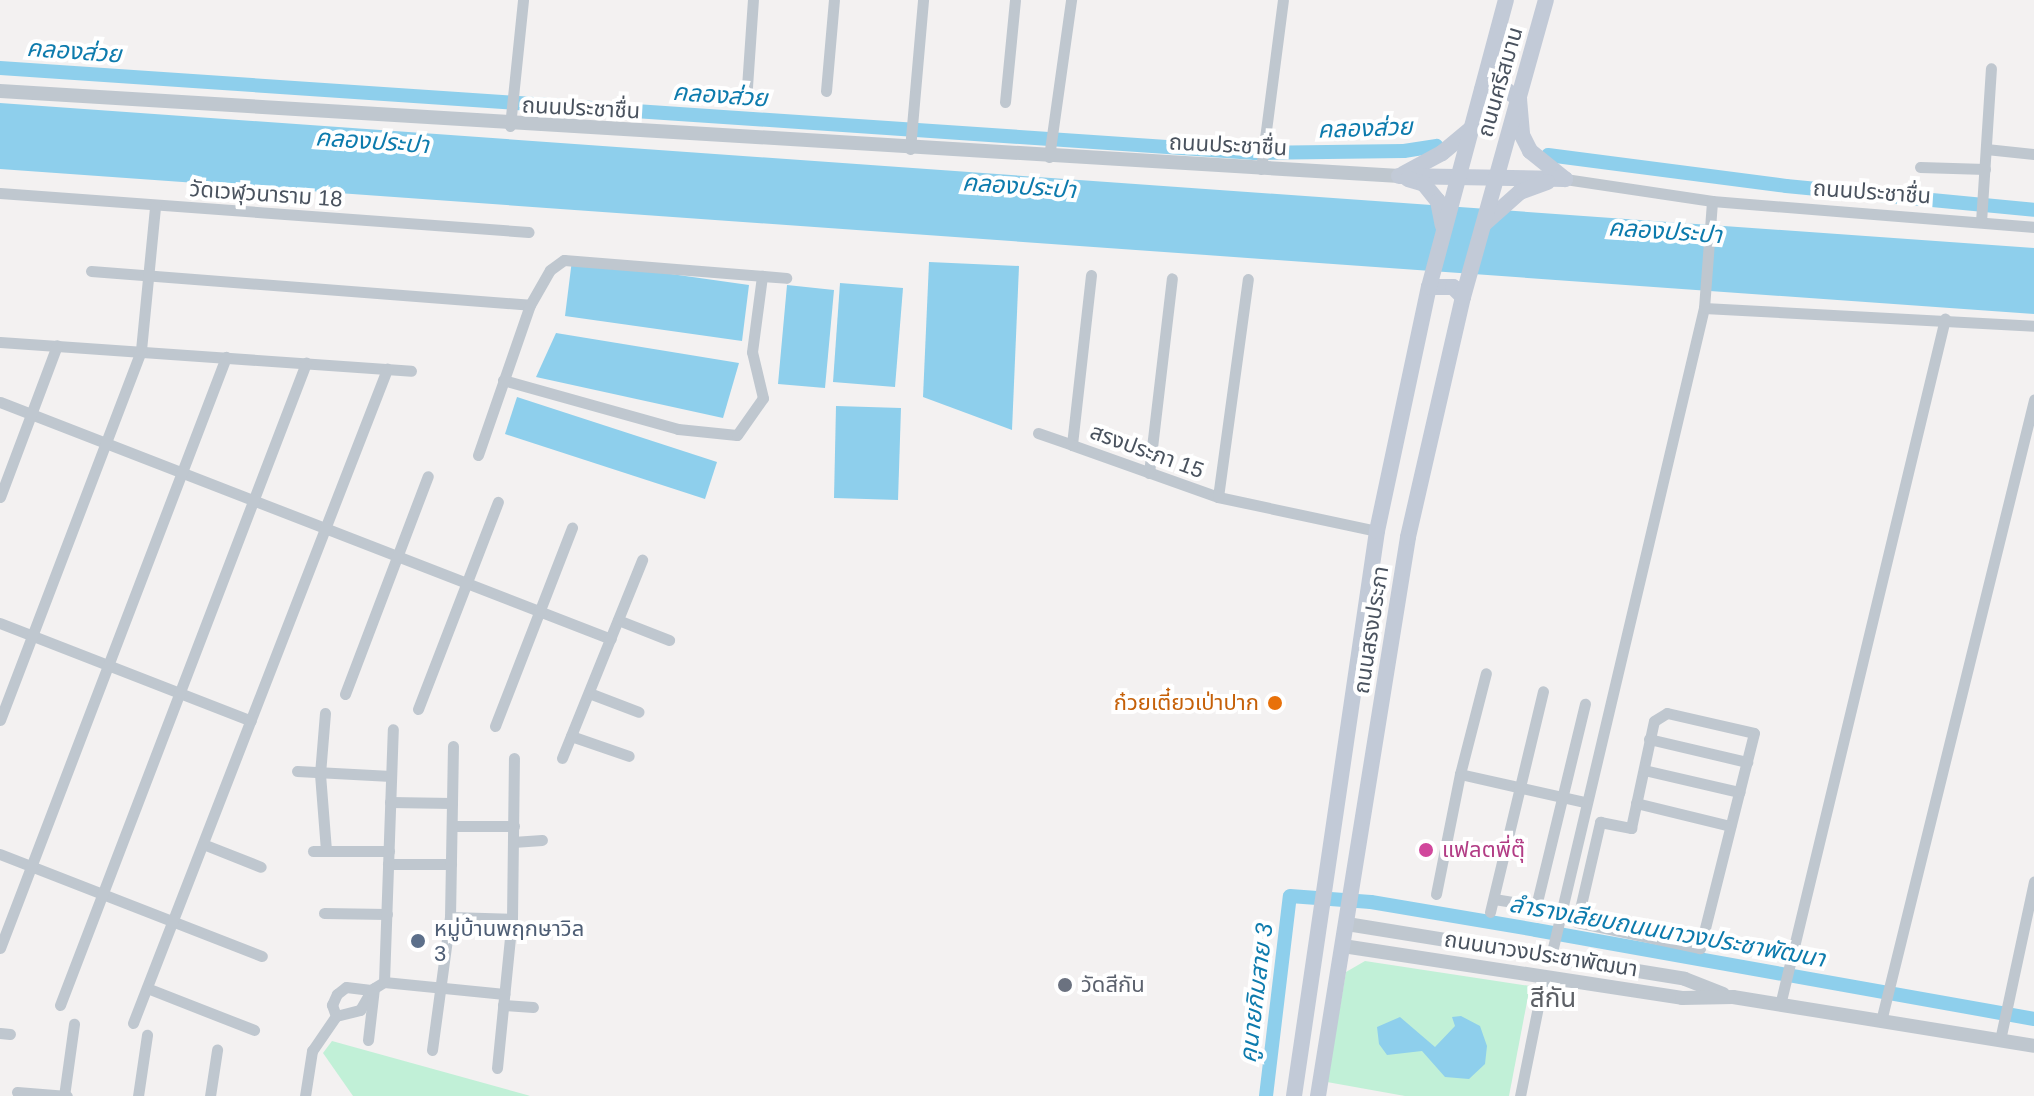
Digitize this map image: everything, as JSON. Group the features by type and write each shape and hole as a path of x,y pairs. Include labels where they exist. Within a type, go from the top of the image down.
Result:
{"main road":[{"name":"ถนนศรีสมาน","path":"1459,175 1506,0"},
{"name":"ถนนศรีสมาน","path":"1496,176 1546,0"},
{"path":"1482,90 1506,90 1519,99 1522,135 1530,151 1565,179"},
{"path":"1399,176 1442,153 1471,129"},
{"path":"1399,176 1424,184 1444,201 1459,175"},
{"path":"1399,176 1565,179"},
{"name":"ถนนสรงประภา","path":"1323,1095 1343,946 1408,537 1463,297 1482,226 1494,206 1496,176"},
{"path":"1494,206 1539,183 1565,179"},
{"name":"ถนนสรงประภา","path":"1294,1096 1377,531 1444,229 1444,201"},
{"path":"1431,280 1453,287 1463,297"},
{"path":"1350,715 1379,718"},
{"path":"1323,914 1348,916"},
{"path":"1319,942 1343,946"}],"street":[{"path":"510,126 523,0"},
{"path":"747,87 753,0"},
{"path":"826,91 834,0"},
{"path":"911,146 923,0"},
{"path":"1005,102 1015,0"},
{"path":"1049,151 1071,0"},
{"path":"1262,158 1283,0"},
{"path":"1981,218 1991,68"},
{"name":"ถนนประชาชื่น","path":"0,91 510,126 911,146 1262,158 1399,176"},
{"path":"1986,149 2034,154"},
{"path":"1920,167 1985,169"},
{"name":"ถนนประชาชื่น","path":"1565,179 1712,201 1981,218 2034,227"},
{"name":"วัดเวฬุวนาราม 18","path":"0,193 529,232"},
{"path":"1551,956 1584,802 1704,308 1712,201"},
{"path":"0,720 141,350 155,206"},
{"path":"478,455 530,305 550,270 564,260 786,278"},
{"path":"91,271 530,305"},
{"name":"สรงประภา 15","path":"1091,275 1072,445 1218,497 1377,531"},
{"path":"503,380 665,426 737,435 763,398 752,352 762,276"},
{"path":"1149,473 1172,278"},
{"path":"1218,497 1248,279"},
{"path":"1704,308 2034,326"},
{"path":"1780,1005 1945,319"},
{"path":"0,342 411,371"},
{"path":"0,497 57,345"},
{"path":"0,948 106,664 226,357"},
{"path":"60,1005 306,363"},
{"path":"133,1023 387,369"},
{"path":"1881,1021 2034,400"},
{"path":"0,402 611,639"},
{"path":"1038,433 1072,445"},
{"path":"345,694 428,476"},
{"path":"418,709 498,502"},
{"path":"495,726 572,527"},
{"path":"562,758 642,560"},
{"path":"618,620 669,640"},
{"path":"0,623 251,721"},
{"path":"1436,894 1460,774 1486,673"},
{"path":"1490,912 1543,691"},
{"path":"589,693 639,712"},
{"path":"1494,899 1532,905 1537,902 1585,704"},
{"path":"325,713 320,774 326,851"},
{"path":"1658,716 1681,716 1754,733 1700,948 1577,922 1600,822 1631,828 1649,739 1658,716"},
{"path":"368,1040 387,914 393,729"},
{"path":"571,736 629,756"},
{"path":"1649,739 1747,762"},
{"path":"432,1050 450,917 453,746"},
{"path":"497,1068 511,925 514,758"},
{"path":"1644,770 1739,792"},
{"path":"297,771 391,776"},
{"path":"1460,774 1584,802"},
{"path":"390,802 452,803"},
{"path":"1636,803 1730,826"},
{"path":"452,826 514,826"},
{"path":"513,842 542,840"},
{"path":"203,844 261,867"},
{"path":"313,851 389,851"},
{"path":"0,854 100,897 262,956"},
{"path":"388,864 451,864"},
{"path":"2000,1040 2034,882"},
{"path":"324,913 387,914"},
{"name":"ถนนนาวงประชาพัฒนา","path":"1348,916 1685,979 1733,997"},
{"path":"450,917 542,932"},
{"name":"ถนนนาวงประชาพัฒนา","path":"1343,946 1682,998 1733,997 2034,1046"},
{"path":"1520,1096 1544,977"},
{"path":"333,1020 332,1005 346,987 441,990 504,999 533,1007"},
{"path":"305,1096 312,1051 333,1020 360,1010 377,987"},
{"path":"147,988 254,1030"},
{"path":"17,1092 66,1096 74,1024"},
{"path":"138,1096 147,1035"},
{"path":"210,1096 217,1050"}],"green space":[{"path":"1365,961 1530,986 1509,1096 1405,1096 1327,1082 1346,972"},
{"path":"332,1041 530,1096 353,1096 323,1053"}],"water":[{"name":"คลองประปา","path":"0,103 2034,248 2034,314 0,169"},
{"path":"572,260 749,285 742,341 565,316"},
{"path":"929,262 1019,266 1012,430 923,397"},
{"path":"840,283 903,288 895,387 833,382"},
{"path":"787,285 834,290 825,388 778,384"},
{"path":"556,333 739,363 723,418 536,377"},
{"path":"517,397 717,462 705,499 505,434"},
{"path":"836,406 901,408 898,500 834,498"},
{"path":"1461,1016 1480,1026 1487,1046 1485,1064 1469,1079 1445,1077 1422,1051 1387,1055 1379,1044 1377,1027 1400,1017 1435,1047 1455,1026 1452,1017"}],"waterway":[{"name":"คลองส่วย","path":"0,68 1255,153 1404,151 1437,146"},
{"name":"คลองส่วย","path":"1548,155 1786,186 2034,210"},
{"name":"ลำรางเลียบถนนนาวงประชาพัฒนา","path":"1266,1096 1290,896 1371,902 2034,1019"}],"place":[{"name":"ก๋วยเตี๋ยวเป่าปาก","path":"1275,703"},
{"name":"แฟลตพี่ตุ๊","path":"1426,850"},
{"name":"หมู่บ้านพฤกษาวิล 3","path":"418,941"},
{"name":"วัดสีกัน","path":"1065,985"}],"district":[{"name":"สีกัน","path":"1553,999"}],"water label":[{"name":"คูนายกิมสาย 3","path":"1256,993"}]}
